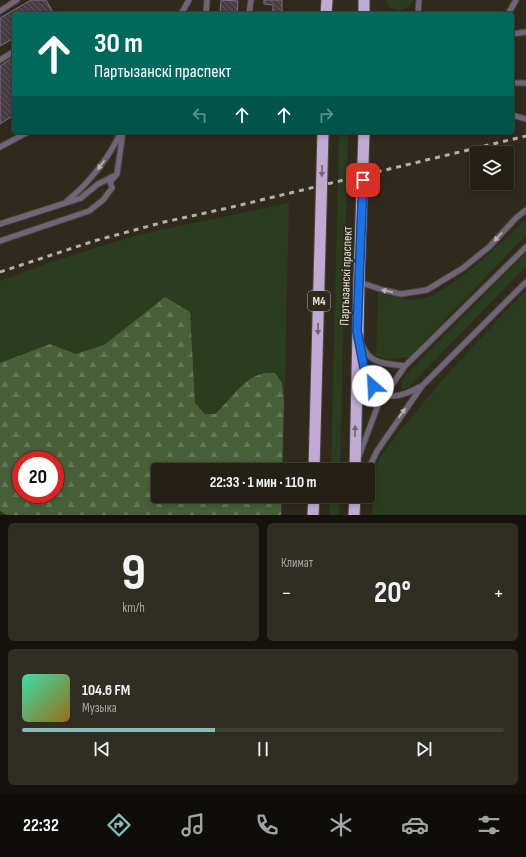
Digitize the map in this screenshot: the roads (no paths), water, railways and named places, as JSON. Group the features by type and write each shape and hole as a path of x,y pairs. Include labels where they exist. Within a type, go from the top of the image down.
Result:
{"highway":[{"path":"326,0 326,12"},
{"path":"364,0 364,12"},
{"name":"Партызанскі праспект","path":"314,463 323,134"},
{"name":"Партызанскі праспект","path":"355,463 357,331 364,134"},
{"path":"313,515 314,503"},
{"path":"354,503 354,515"}],"lane":[{"path":"0,11 17,0"},
{"path":"181,12 189,0"},
{"path":"206,12 207,0"},
{"path":"249,12 251,0"},
{"path":"418,12 419,0"},
{"path":"509,12 516,0"},
{"path":"514,34 526,32"},
{"path":"0,60 12,53"},
{"path":"514,83 526,83"},
{"path":"514,116 526,119"},
{"path":"0,147 24,134"},
{"path":"63,204 84,187 92,178 112,152 121,134"},
{"path":"0,241 89,211 103,200 112,188 110,182 117,174 122,134"},
{"path":"0,224 81,198 98,184 117,174"},
{"path":"359,282 401,294 427,290 463,268 489,247 516,218 526,210"},
{"path":"357,463 367,430 384,396 405,366 526,247"},
{"path":"371,463 377,450 422,386 526,282"},
{"path":"357,331 365,353 373,360 405,366"},
{"path":"357,331 364,367 373,386 384,396 399,397 422,386"},
{"path":"354,515 357,503"}],"railway":[{"path":"0,272 94,241 164,222 526,136"}]}
